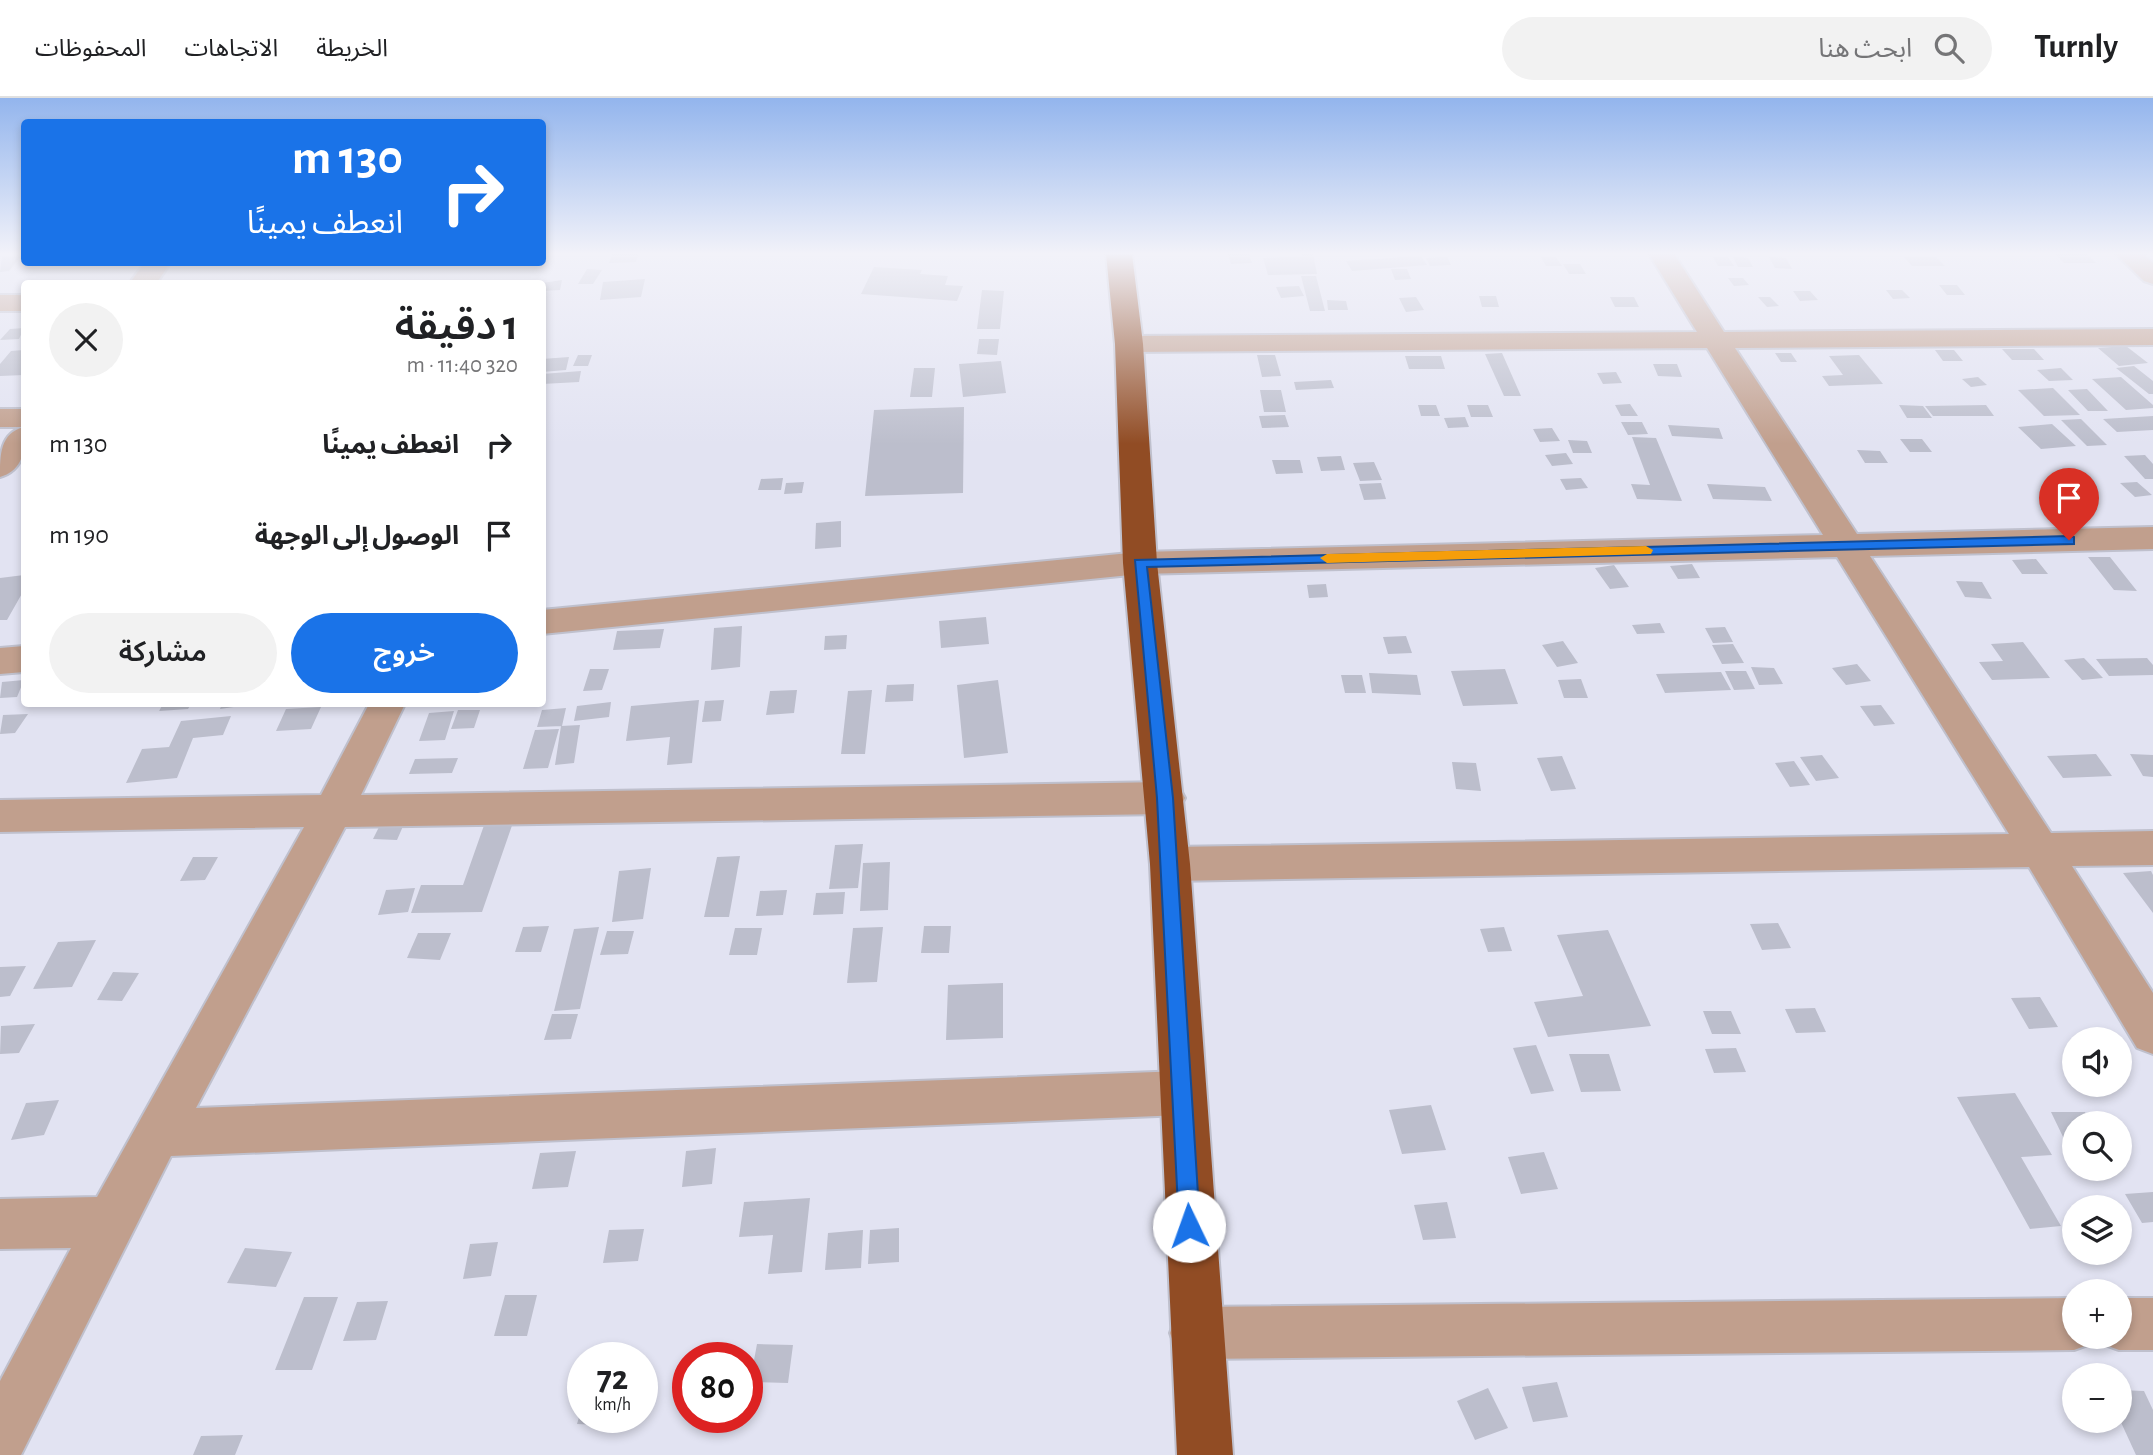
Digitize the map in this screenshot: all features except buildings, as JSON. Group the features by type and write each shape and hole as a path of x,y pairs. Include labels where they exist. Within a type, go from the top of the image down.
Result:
{"highway":[{"path":"1126,317 1140,563 1170,864 1195,1333 1205,1455"}],"street":[{"path":"1702,317 2041,851 2153,1033"},
{"path":"1129,344 2153,337"},
{"path":"0,418 21,418"},
{"path":"0,467 21,440"},
{"path":"546,622 1140,563 2153,538"},
{"path":"0,661 21,659"},
{"path":"0,1438 157,1133 333,811 385,707"},
{"path":"0,816 1165,798"},
{"path":"1170,864 2153,848"},
{"path":"157,1133 1182,1093"},
{"path":"0,1224 112,1222"},
{"path":"1195,1333 2062,1324"},
{"path":"2132,1324 2153,1324"}],"slow traffic":[{"path":"1327,558 1646,550"}],"route":[{"path":"1189,1226 1170,864 1140,563 2069,540"}]}
